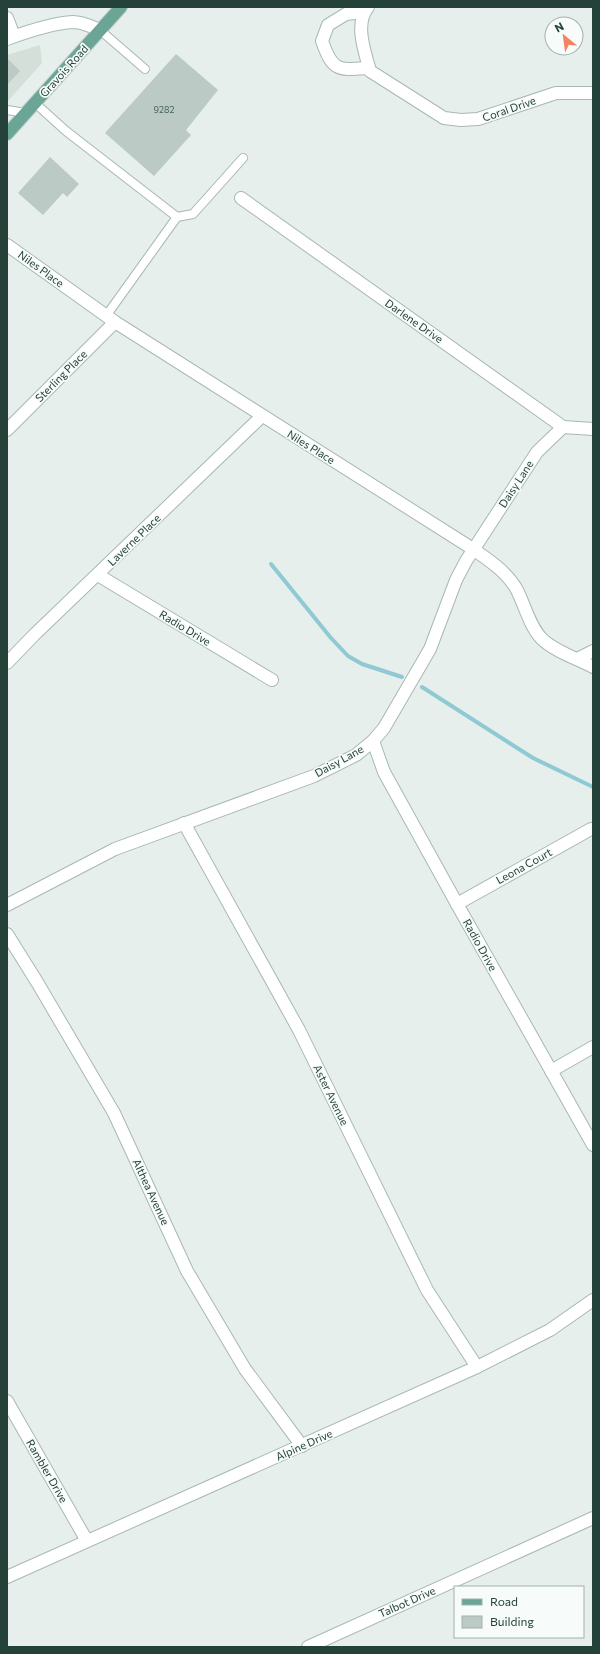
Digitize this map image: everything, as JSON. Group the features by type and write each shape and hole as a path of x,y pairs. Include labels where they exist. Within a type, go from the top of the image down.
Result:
{"main road":[{"name":"Gravois Road","path":"7,134 121,7"}],"street":[{"path":"366,9 361,38 369,68 344,70 332,63 322,41 328,25 346,14 366,9"},
{"path":"7,18 10,38 49,27 74,22 85,24 100,30"},
{"name":"Coral Drive","path":"369,68 370,71 444,118 461,120 478,120 556,93 593,93"},
{"name":"Darlene Drive","path":"241,198 563,427"},
{"name":"Niles Place","path":"7,245 110,319 473,549 508,576 517,590 532,623 542,639 553,648 593,667"},
{"name":"Sterling Place","path":"7,430 110,319"},
{"name":"Laverne Place","path":"7,663 34,635 262,416"},
{"path":"563,427 593,429"},
{"name":"Daisy Lane","path":"7,905 115,849 314,776 356,754 373,741 384,728 430,649 456,580 473,549 537,452 563,427"},
{"name":"Radio Drive","path":"98,575 272,680"},
{"path":"577,659 593,651"},
{"name":"Radio Drive","path":"373,741 384,772 593,1145"},
{"name":"Aster Avenue","path":"184,823 298,1030 427,1290 477,1367"},
{"name":"Leona Court","path":"457,904 591,829"},
{"name":"Althea Avenue","path":"7,934 114,1113 191,1277 244,1369 302,1446"},
{"path":"551,1071 593,1047"},
{"name":"Alpine Drive","path":"7,1577 477,1367 550,1330 593,1300"},
{"name":"Rambler Drive","path":"7,1401 87,1541"},
{"name":"Talbot Drive","path":"308,1647 593,1518"}],"lane":[{"path":"100,30 145,69"},
{"path":"35,103 66,131 177,217"},
{"path":"7,110 26,113"},
{"path":"110,319 177,217 192,214 243,158"}],"shaded area":[{"path":"40,45 42,63 7,102 7,55"}],"building":[{"path":"176,54 218,90 186,130 191,135 154,176 105,133"},
{"path":"8,59 20,71 7,85 7,60"},
{"path":"50,157 79,184 67,197 63,193 43,215 18,193"}],"waterway":[{"path":"271,564 331,638 348,656 362,664 402,677"},
{"path":"422,687 533,758 593,787"}]}
